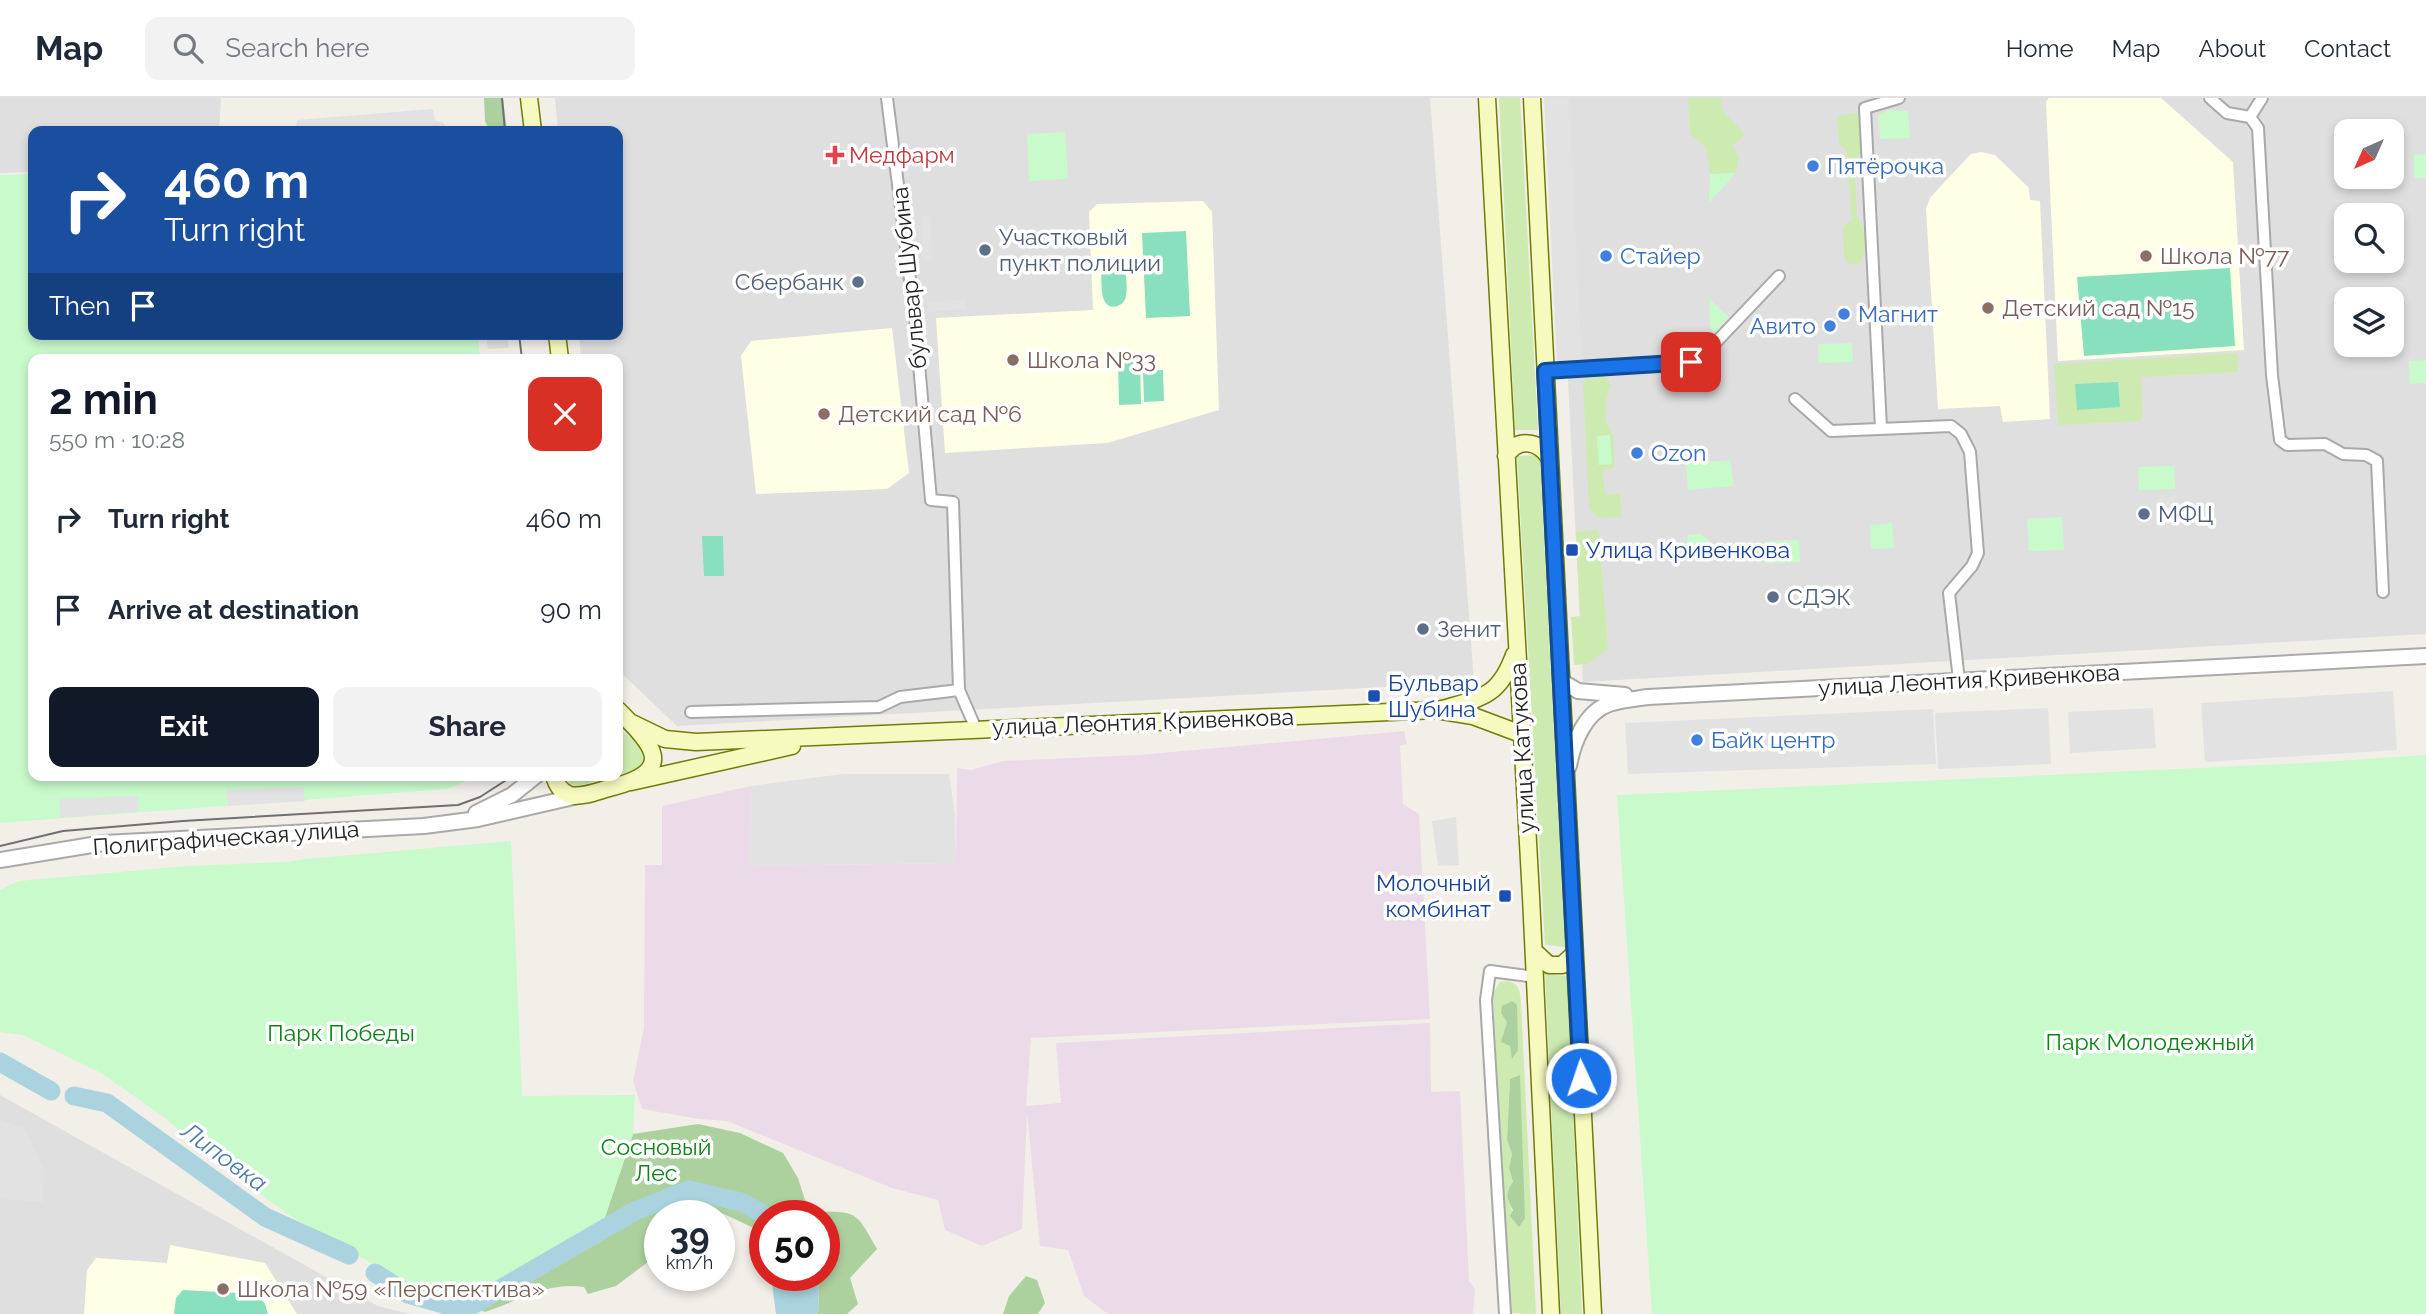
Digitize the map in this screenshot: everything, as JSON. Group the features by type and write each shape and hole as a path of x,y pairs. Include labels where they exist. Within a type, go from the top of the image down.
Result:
{"main road":[{"path":"530,98 533,126"},
{"name":"улица Катукова","path":"1487,98 1534,951 1550,1312"},
{"name":"улица Катукова","path":"1532,98 1593,1314"},
{"path":"1506,456 1514,447 1531,443 1549,457"},
{"path":"1436,710 1473,701 1491,692 1502,681 1516,647"},
{"path":"1436,710 1473,716 1521,734"},
{"name":"улица Леонтия Кривенкова","path":"624,717 657,736 684,742 1436,710"},
{"path":"624,717 647,739 652,757 646,773 631,782"},
{"name":"улица Леонтия Кривенкова","path":"583,795 718,761 850,734"},
{"path":"556,781 563,791 583,795"},
{"path":"1534,951 1549,965 1562,965 1574,954"}],"street":[{"name":"бульвар Шубина","path":"887,98 915,319 931,500 953,502 959,690 976,729"},
{"path":"1881,428 1865,108 1899,98"},
{"path":"2210,98 2228,113 2250,117 2258,128 2272,375 2280,440 2287,445 2325,444 2343,454 2366,455 2377,461 2383,592"},
{"path":"2250,117 2262,98"},
{"path":"1545,371 1691,362 1702,357 1779,276"},
{"path":"1795,399 1831,431 1951,426 1961,434 1970,452 1978,553 1972,566 1949,593 1959,680"},
{"name":"улица Леонтия Кривенкова","path":"1566,785 1572,750 1584,724 1606,704 1648,696 2426,656"},
{"path":"1561,681 1578,691 1648,696"},
{"path":"691,712 879,707 900,696 959,690"},
{"path":"452,822 506,799 529,781"},
{"path":"452,822 583,795"},
{"name":"Полиграфическая улица","path":"0,860 104,843 452,822"},
{"path":"1505,1314 1486,1000 1490,971 1535,977"}],"shaded area":[{"path":"0,98 221,98 219,126 28,126 28,172 0,173"},
{"path":"555,98 1430,98 1474,682 677,726 623,675 623,354 581,354 579,340 623,340 623,126 558,126"},
{"path":"1544,98 1569,98 1582,361 1557,362"},
{"path":"1554,98 2426,98 2426,634 1583,682"},
{"name":"Школа №77","path":"2049,98 2161,98 2233,162 2244,350 2058,361 2046,102"},
{"path":"433,109 435,120 444,123 445,126 296,126 297,120"},
{"name":"Детский сад №15","path":"1981,152 1995,155 2029,188 2030,200 2040,201 2050,419 2003,422 2000,406 1938,409 1926,209 1930,198 1971,154"},
{"path":"1203,201 1212,212 1219,410 1107,443 945,453 936,318 1093,310 1089,212 1097,204"},
{"path":"930,216 933,260 924,261 921,217"},
{"path":"965,299 966,309 928,312 927,302"},
{"name":"Детский сад №6","path":"892,328 909,473 887,489 756,494 741,356 751,341"},
{"path":"487,340 508,340 509,348 488,349"},
{"path":"2174,497 2176,523 2158,523 2157,498"},
{"path":"2393,691 2397,750 2205,762 2201,703"},
{"path":"2048,708 2051,764 1938,769 1935,713"},
{"path":"2153,708 2156,748 2070,753 2068,712"},
{"path":"1933,709 1936,764 1628,774 1625,723"},
{"path":"1404,731 1407,744 1400,746 1403,804 1419,814 1430,1019 1031,1038 1026,1106 1061,1103 1056,1043 1430,1023 1431,1092 1460,1091 1469,1281 1475,1289 1473,1314 1108,1314 1084,1296 1068,1250 1040,1246 1027,1113 1022,1229 982,1246 945,1230 938,1200 892,1188 727,1121 642,1109 633,1081 644,1028 645,865 662,865 662,806 751,786 750,866 956,863 957,768 971,770 1003,761 1139,755"},
{"path":"843,774 949,774 955,813 956,863 749,866 751,786"},
{"path":"303,787 305,801 228,806 226,790"},
{"path":"138,796 139,811 61,818 59,799"},
{"path":"1456,817 1459,865 1438,866 1432,821"},
{"path":"0,1095 378,1306 410,1314 0,1314"},
{"path":"0,1120 24,1127 44,1170 43,1202 0,1199"},
{"name":"Школа №59 «Перспектива»","path":"170,1245 265,1263 297,1314 84,1314 87,1270 96,1258 167,1263"}],"green space":[{"path":"484,98 503,98 506,126 488,126"},
{"path":"1499,98 1520,98 1538,430 1515,430"},
{"path":"1688,98 1721,98 1722,110 1745,134 1733,146 1739,158 1736,173 1710,174 1706,148 1690,134"},
{"path":"1888,110 1908,111 1910,138 1880,139 1878,115"},
{"path":"1854,113 1860,115 1862,151 1854,160 1857,217 1865,241 1858,265 1850,264 1844,258 1843,227 1852,220 1847,152 1839,144 1837,117"},
{"path":"1065,132 1068,179 1029,181 1027,134"},
{"path":"2426,154 2426,178 2414,178 2414,155"},
{"path":"1736,173 1709,203 1710,174"},
{"path":"28,174 28,340 478,340 480,354 28,354 28,781 466,781 448,789 0,823 0,175"},
{"path":"1186,231 1190,316 1146,318 1142,233"},
{"path":"1118,257 1124,261 1127,292 1123,302 1114,307 1107,305 1103,299 1101,268 1107,258"},
{"path":"2230,268 2235,346 2084,356 2077,277"},
{"path":"1709,299 1729,317 1715,332 1710,328"},
{"path":"1852,343 1853,362 1819,363 1818,344"},
{"path":"2237,353 2238,372 2141,377 2143,418 2139,421 2058,425 2054,364"},
{"path":"2426,360 2426,383 2410,384 2409,361"},
{"path":"1140,361 1141,404 1119,405 1118,362"},
{"path":"1163,370 1164,401 1144,402 1143,371"},
{"path":"1597,372 1603,374 1611,384 1605,406 1607,424 1613,434 1615,467 1603,470 1605,495 1620,494 1621,517 1599,516 1589,507 1583,384 1587,376"},
{"path":"2118,382 2120,407 2077,410 2075,384"},
{"path":"1610,435 1612,464 1599,465 1597,436"},
{"path":"1540,455 1565,947 1545,945 1517,456"},
{"path":"1730,460 1734,486 1688,490 1686,464"},
{"path":"2174,466 2175,489 2139,490 2138,467"},
{"path":"2062,517 2064,550 2029,551 2027,519"},
{"path":"1892,523 1894,548 1871,549 1870,525"},
{"path":"1597,530 1608,649 1588,664 1574,665 1571,617 1580,616 1576,532"},
{"path":"1701,534 1711,543 1704,558 1689,559 1687,535"},
{"path":"702,536 723,536 724,576 704,576"},
{"path":"1799,540 1800,562 1765,563 1764,542"},
{"path":"623,732 646,749 649,756 639,769 623,774"},
{"name":"Парк Молодежный","path":"2426,755 2426,1314 1652,1314 1617,795"},
{"path":"568,781 596,781 578,786 569,784"},
{"name":"Парк Победы","path":"511,841 522,1096 635,1095 633,1134 604,1220 508,1279 421,1292 289,1215 206,1154 164,1117 101,1073 23,1035 0,1032 0,890 19,881 187,866 288,862"},
{"path":"1545,974 1567,976 1582,1314 1561,1314"},
{"path":"1500,982 1514,984 1521,998 1536,1314 1509,1313 1493,993","holes":["1517,1005 1517,1024 1502,1042 1507,1022","1510,1079 1519,1227 1508,1199 1513,1182 1509,1168 1512,1154 1507,1140"]},
{"path":"1512,1001 1517,1005 1518,1050 1512,1059 1510,1046 1501,1042 1507,1022 1501,1013 1502,1006"},
{"path":"1520,1075 1525,1218 1519,1227 1510,1216 1513,1210 1507,1196 1513,1182 1509,1168 1512,1154 1507,1140 1510,1079"},
{"name":"Сосновый Лес","path":"698,1124 740,1133 783,1153 798,1178 805,1200 749,1200 749,1226 735,1219 735,1200 644,1200 644,1265 616,1286 588,1294 584,1287 545,1289 485,1312 443,1289 508,1279 604,1220 633,1134"},
{"path":"840,1212 850,1214 861,1222 877,1249 850,1278 858,1304 847,1314 816,1314 819,1309 818,1291 840,1291"},
{"path":"1026,1276 1037,1280 1045,1303 1038,1314 1003,1314 1009,1296"},
{"path":"183,1290 258,1294 268,1314 174,1314 176,1298"}],"water":[{"path":"773,1291 818,1291 819,1309 816,1314 776,1314"}],"waterway":[{"name":"Липовка","path":"0,1062 51,1091"},
{"name":"Липовка","path":"74,1096 107,1103 265,1217 349,1255"},
{"name":"Липовка","path":"375,1273 408,1294 464,1310 635,1211 689,1190 749,1206"}],"tram line":[{"path":"502,98 505,126"},
{"path":"520,340 521,354"},
{"path":"0,846 63,831 458,805 480,797 505,781"}],"place":[{"name":"Медфарм","path":"835,155"},
{"name":"Пятёрочка","path":"1813,166"},
{"name":"Участковый пункт полиции","path":"985,250"},
{"name":"Стайер","path":"1606,256"},
{"name":"Школа №77","path":"2146,256"},
{"name":"Сбербанк","path":"858,282"},
{"name":"Детский сад №15","path":"1988,308"},
{"name":"Магнит","path":"1844,314"},
{"name":"Авито","path":"1830,326"},
{"name":"Школа №33","path":"1013,360"},
{"name":"Детский сад №6","path":"824,414"},
{"name":"Ozon","path":"1637,453"},
{"name":"МФЦ","path":"2144,514"},
{"name":"Улица Кривенкова","path":"1572,550"},
{"name":"СДЭК","path":"1773,597"},
{"name":"Зенит","path":"1423,629"},
{"name":"Бульвар Шубина","path":"1374,696"},
{"name":"Байк центр","path":"1697,740"},
{"name":"Молочный комбинат","path":"1505,896"},
{"name":"Школа №59 «Перспектива»","path":"223,1289"}],"route":[{"path":"1581,1078 1545,371 1691,362"}]}
